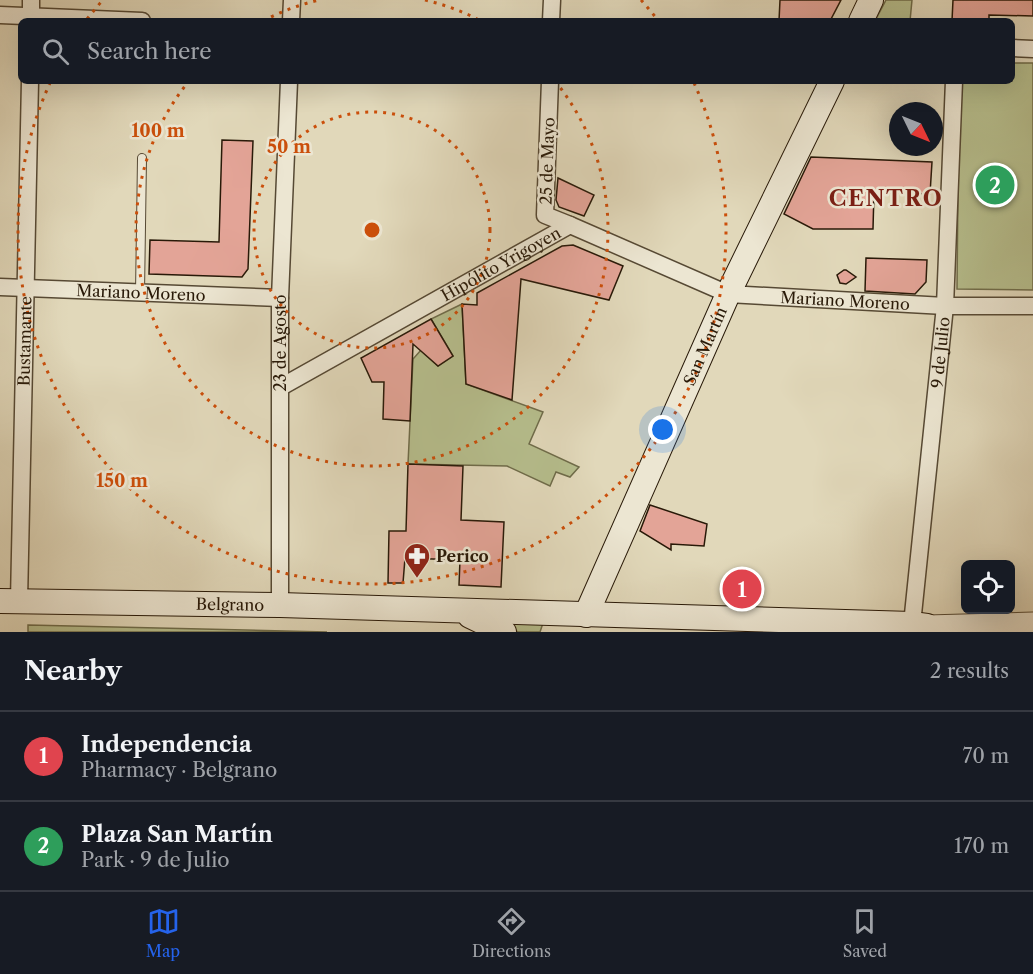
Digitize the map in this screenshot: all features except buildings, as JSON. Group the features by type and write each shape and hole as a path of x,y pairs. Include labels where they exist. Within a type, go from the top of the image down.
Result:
{"main road":[{"path":"862,18 871,0"},
{"name":"San Martín","path":"579,615 728,294 831,84"},
{"name":"Belgrano","path":"10,601 280,605 579,615 624,624 709,618 922,627"},
{"name":"Belgrano","path":"459,612 504,632"},
{"path":"554,632 559,624 579,615"},
{"name":"Belgrano","path":"682,632 709,618"}],"street":[{"path":"291,18 292,0"},
{"path":"551,18 552,0"},
{"path":"0,15 31,12 105,18"},
{"path":"1015,48 1033,49"},
{"name":"Bustamante","path":"10,601 26,288 30,84"},
{"name":"23 de Agosto","path":"280,605 280,298 289,84"},
{"name":"25 de Mayo","path":"550,84 545,215 570,225"},
{"name":"9 de Julio","path":"922,627 945,306 954,84"},
{"path":"545,215 547,237"},
{"name":"Hipólito Yrigoyen","path":"281,387 570,225 728,294"},
{"name":"Mariano Moreno","path":"0,287 280,298"},
{"name":"Mariano Moreno","path":"728,294 945,306 1033,306"},
{"path":"922,627 1033,623"}],"lane":[{"path":"140,294 142,158"}],"green space":[{"path":"886,0 912,0 910,18 877,18"},
{"path":"1015,63 1033,63 1033,290 957,289 959,84 1015,84"},
{"path":"462,304 466,384 543,412 529,444 579,467 570,477 556,472 550,486 507,466 408,464 413,359 421,350 438,366 453,356 431,319"},
{"path":"545,617 540,632 518,632 498,618"},
{"path":"28,625 327,632 28,632"}],"place":[{"name":"Plaza San Martín","path":"995,185"},
{"name":"Perico","path":"417,579"},
{"name":"Independencia","path":"742,589"}],"district":[{"name":"CENTRO","path":"886,198"}]}
